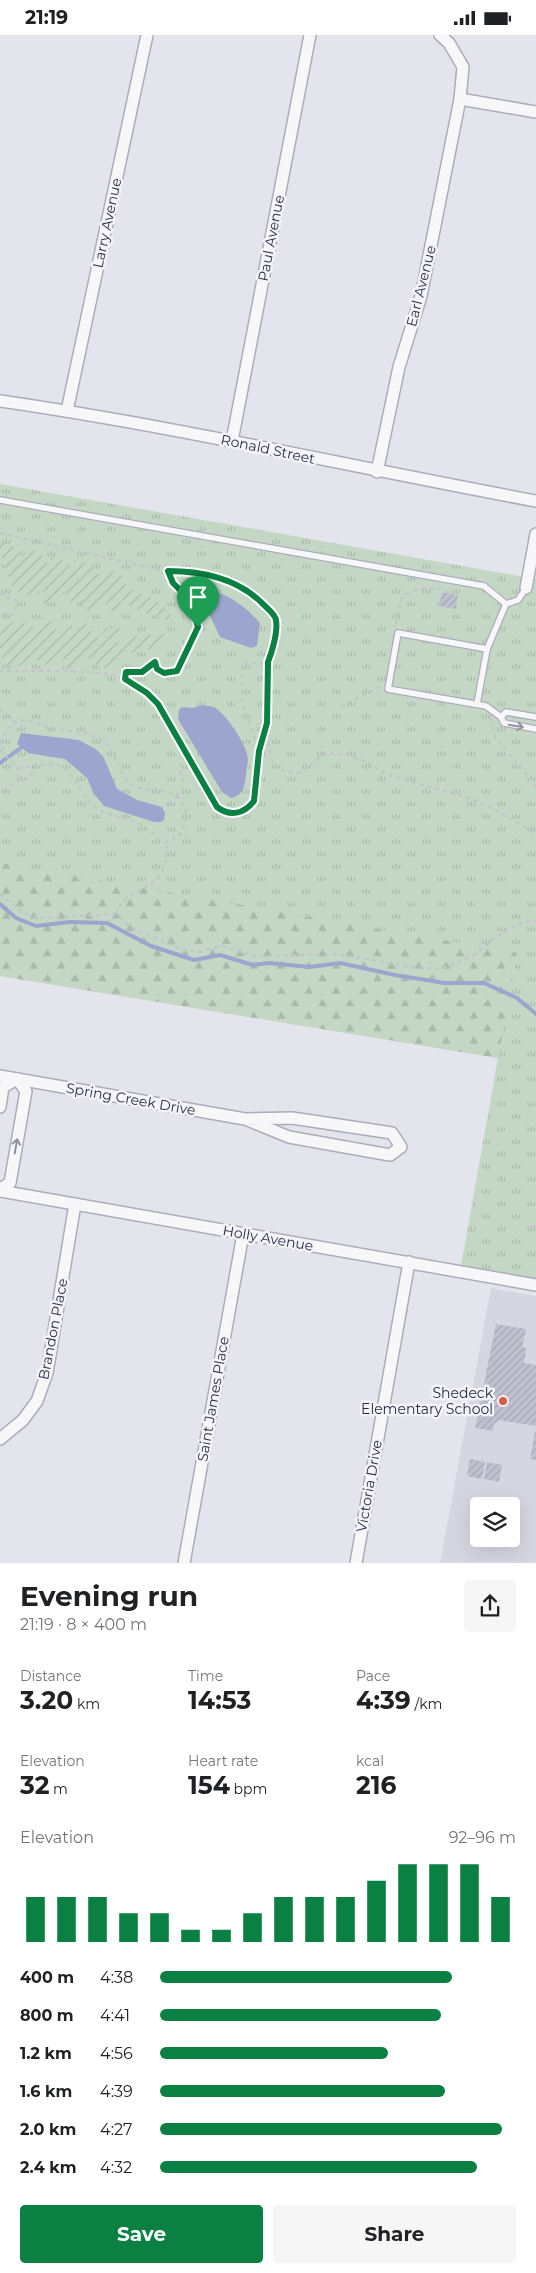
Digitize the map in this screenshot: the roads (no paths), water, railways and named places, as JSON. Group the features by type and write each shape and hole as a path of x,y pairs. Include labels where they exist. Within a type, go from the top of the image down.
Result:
{"street":[{"name":"Larry Avenue","path":"67,411 148,35"},
{"name":"Paul Avenue","path":"232,441 310,35"},
{"name":"Earl Avenue","path":"377,472 399,367 421,296 460,99 463,67 449,43 440,35"},
{"path":"460,99 536,112"},
{"name":"Ronald Street","path":"0,401 67,411 232,441 377,472 536,501"},
{"path":"526,588 536,534"},
{"name":"Spring Creek Drive","path":"0,1076 245,1119 292,1117 392,1133 401,1147 390,1155 325,1144 288,1137 245,1119"},
{"path":"0,1107 4,1087 17,1079 26,1091 10,1183 0,1190"},
{"name":"Holly Avenue","path":"0,1190 536,1285"},
{"name":"Brandon Place","path":"0,1439 23,1420 37,1401 46,1373 75,1204"},
{"name":"Saint James Place","path":"184,1563 243,1234"},
{"name":"Victoria Drive","path":"356,1563 409,1262"}],"lane":[{"path":"0,500 484,586 506,604"},
{"path":"477,704 487,649 506,604 518,600 526,588"},
{"path":"487,649 398,633 388,687 477,704 494,711 501,717 504,723 536,729"},
{"path":"501,717 506,711 536,717"}],"water":[{"path":"203,589 220,593 235,601 260,623 257,646 251,648 220,637 200,594"},
{"path":"202,705 214,707 224,716 240,738 247,753 248,761 244,787 241,793 235,797 231,798 222,792 178,719 179,710 182,707 193,708"},
{"path":"21,733 79,740 97,750 104,758 117,789 137,800 162,807 165,813 164,820 154,822 104,806 94,794 87,778 65,759 28,753 17,744"}],"waterway":[{"path":"0,763 22,747"},
{"path":"0,904 16,918 36,926 70,922 107,923 151,946 194,960 220,955 253,965 269,963 310,967 340,963 445,983 484,983 517,998 536,1014"}],"place":[{"name":"Shedeck Elementary School","path":"503,1401"}]}
